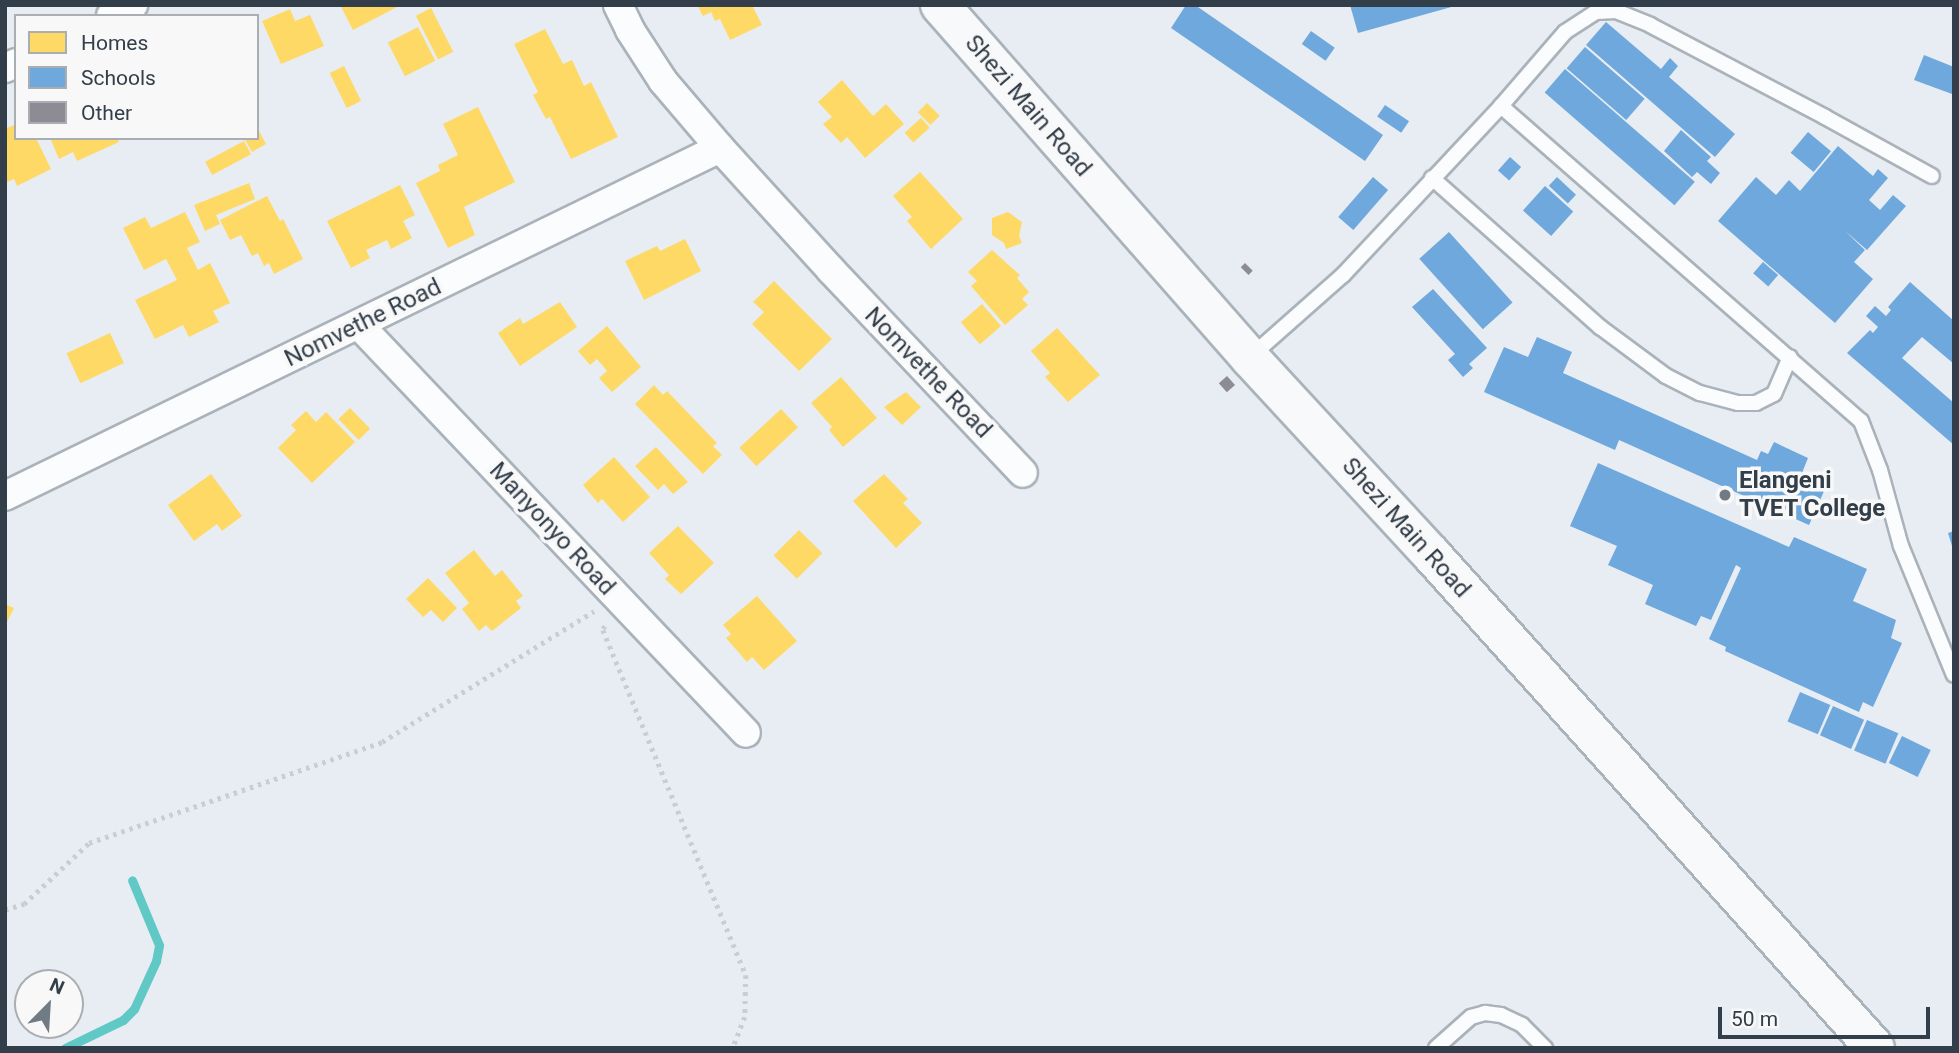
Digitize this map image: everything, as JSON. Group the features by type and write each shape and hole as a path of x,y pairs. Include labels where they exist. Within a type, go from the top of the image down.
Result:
{"street":[{"path":"115,14 133,5"},
{"name":"Nomvethe Road","path":"618,5 630,30 663,81 720,148 1023,473"},
{"name":"Shezi Main Road","path":"940,5 1250,358 1431,554 1875,1048"},
{"name":"Nomvethe Road","path":"5,496 720,148"},
{"name":"Manyonyo Road","path":"359,325 746,733"}],"lane":[{"path":"1250,358 1343,275 1501,106 1565,32 1596,12 1616,12 1650,25 1932,176"},
{"path":"1501,106 1861,421 1880,470 1901,546 1954,675"},
{"path":"1432,178 1600,327 1666,376 1700,393 1738,402 1756,403 1774,394 1790,357"},
{"path":"1436,1048 1471,1017 1485,1013 1501,1015 1522,1025 1545,1048"}],"path":[{"path":"5,910 24,904 89,843 382,742 617,597"},
{"path":"617,597 603,630 746,975 745,1017 733,1048"}],"building: Homes":[{"path":"340,5 401,5 353,30"},
{"path":"697,5 752,5 762,25 730,40 720,19 715,21 711,12 703,16"},
{"path":"431,8 453,52 438,59 416,16"},
{"path":"290,9 295,21 310,15 324,46 281,64 262,21"},
{"path":"418,27 435,61 405,76 388,42"},
{"path":"545,29 563,64 572,60 584,86 591,82 618,137 571,159 550,117 546,119 533,95 538,92 514,44"},
{"path":"344,66 361,101 347,108 330,73"},
{"path":"842,80 873,116 886,104 904,124 865,158 847,137 841,143 823,124 832,117 818,102"},
{"path":"927,103 940,116 931,125 918,112"},
{"path":"478,107 515,182 464,207 475,235 448,248 416,183 440,171 438,165 458,155 443,124"},
{"path":"921,118 930,128 913,142 905,133"},
{"path":"14,125 14,140 37,140 51,169 17,186 14,179 5,183 5,129"},
{"path":"259,131 266,144 252,152 245,140 259,140"},
{"path":"51,140 119,142 77,161 73,152 59,159"},
{"path":"244,141 251,154 212,175 205,162"},
{"path":"920,172 963,219 931,249 907,221 912,217 893,196"},
{"path":"249,183 255,199 216,215 220,224 205,231 194,205"},
{"path":"400,185 415,215 403,221 412,238 391,249 387,240 366,250 370,258 351,268 327,221"},
{"path":"267,196 280,221 283,219 303,259 274,274 269,263 264,266 258,253 252,256 241,235 230,240 220,220"},
{"path":"185,212 200,242 187,248 198,270 210,263 230,303 213,311 219,322 189,337 183,325 155,339 135,300 177,280 166,259 144,270 123,228 145,217 151,228"},
{"path":"1008,212 1022,222 1019,236 1022,243 1006,249 1004,243 992,235 992,218"},
{"path":"685,239 701,271 644,300 625,261 657,246 660,251"},
{"path":"992,250 1020,275 1017,278 1029,292 1022,299 1028,305 1005,325 971,286 977,281 968,272"},
{"path":"774,281 832,339 799,371 752,324 764,312 753,302"},
{"path":"560,302 577,327 520,366 498,333 520,318 523,324"},
{"path":"982,304 1001,326 980,344 961,322"},
{"path":"607,326 641,367 612,392 599,378 607,371 597,359 590,365 578,351"},
{"path":"1057,328 1100,375 1068,402 1045,377 1050,373 1031,351"},
{"path":"110,333 124,363 80,383 66,353"},
{"path":"841,377 877,418 843,447 829,430 832,427 811,403"},
{"path":"654,385 663,395 667,391 717,443 713,446 722,455 703,474 635,404"},
{"path":"906,392 921,407 902,425 884,407"},
{"path":"350,408 370,429 359,440 338,419"},
{"path":"781,409 798,427 756,466 739,448"},
{"path":"306,411 316,422 326,412 355,442 312,483 278,448 296,430 291,425"},
{"path":"656,447 688,482 673,494 664,484 658,490 635,466"},
{"path":"614,457 650,497 623,522 602,499 598,503 583,485"},
{"path":"211,474 242,516 222,531 217,524 194,541 168,505"},
{"path":"884,474 908,499 903,503 922,523 896,548 853,501"},
{"path":"678,526 714,563 681,594 665,579 669,575 649,553"},
{"path":"799,530 822,553 797,579 774,555"},
{"path":"474,550 495,576 502,570 523,596 516,601 521,608 492,631 486,625 479,631 462,609 469,603 445,573"},
{"path":"428,578 457,608 443,622 431,610 423,617 406,599"},
{"path":"757,596 797,641 764,670 752,657 747,662 726,638 731,634 723,625"},
{"path":"5,604 14,608 5,626"}],"building: Schools":[{"path":"1186,5 1195,5 1383,135 1365,161 1171,28"},
{"path":"1350,5 1455,5 1455,6 1358,33"},
{"path":"1606,22 1661,69 1670,58 1678,66 1669,77 1735,134 1715,157 1586,45"},
{"path":"1311,31 1335,48 1326,61 1302,44"},
{"path":"1585,47 1645,99 1626,120 1567,68"},
{"path":"1924,55 1954,67 1952,94 1914,80"},
{"path":"1565,69 1695,182 1674,205 1545,92"},
{"path":"1385,105 1409,121 1401,133 1377,117"},
{"path":"1681,130 1711,157 1707,161 1720,173 1711,184 1697,172 1692,177 1664,151"},
{"path":"1808,132 1831,151 1814,172 1791,153"},
{"path":"1838,146 1873,176 1878,169 1888,178 1869,200 1880,210 1893,195 1906,206 1867,250 1844,230 1865,250 1854,262 1873,279 1835,323 1718,221 1756,177 1776,195 1789,180 1800,191"},
{"path":"1510,157 1521,167 1509,180 1498,170"},
{"path":"1373,177 1388,190 1353,230 1338,217"},
{"path":"1557,177 1576,195 1568,204 1549,186"},
{"path":"1545,186 1573,211 1551,236 1523,211"},
{"path":"1449,232 1513,303 1483,329 1419,259"},
{"path":"1763,262 1778,275 1768,286 1753,273"},
{"path":"1910,282 1954,321 1954,364 1922,337 1902,358 1954,403 1954,445 1847,353 1870,330 1873,333 1878,327 1866,316 1875,306 1886,316 1891,310 1888,307"},
{"path":"1433,289 1487,348 1469,364 1473,368 1463,377 1448,360 1455,354 1412,307"},
{"path":"1537,337 1572,352 1563,373 1757,460 1761,451 1768,454 1774,442 1808,458 1800,478 1825,489 1809,525 1619,440 1615,450 1484,392 1504,347 1528,357"},
{"path":"1598,463 1789,547 1794,537 1867,569 1853,601 1896,620 1891,638 1902,643 1873,707 1863,702 1859,712 1725,651 1726,647 1709,639 1741,568 1736,565 1711,620 1701,616 1696,626 1645,604 1653,585 1608,565 1617,546 1570,526"},
{"path":"1954,531 1954,549 1953,549 1948,533"},
{"path":"1800,692 1830,705 1818,734 1787,721"},
{"path":"1833,706 1864,720 1851,749 1820,735"},
{"path":"1867,720 1898,733 1885,764 1854,750"},
{"path":"1902,736 1931,750 1918,777 1889,763"}],"building: Other":[{"path":"1245,263 1253,271 1249,275 1241,267"},
{"path":"1227,376 1235,385 1227,392 1219,383"}],"waterway":[{"path":"65,1048 123,1020 134,1009 156,961 159,945 132,880"}],"place":[{"name":"Elangeni TVET College","path":"1725,495"}]}
